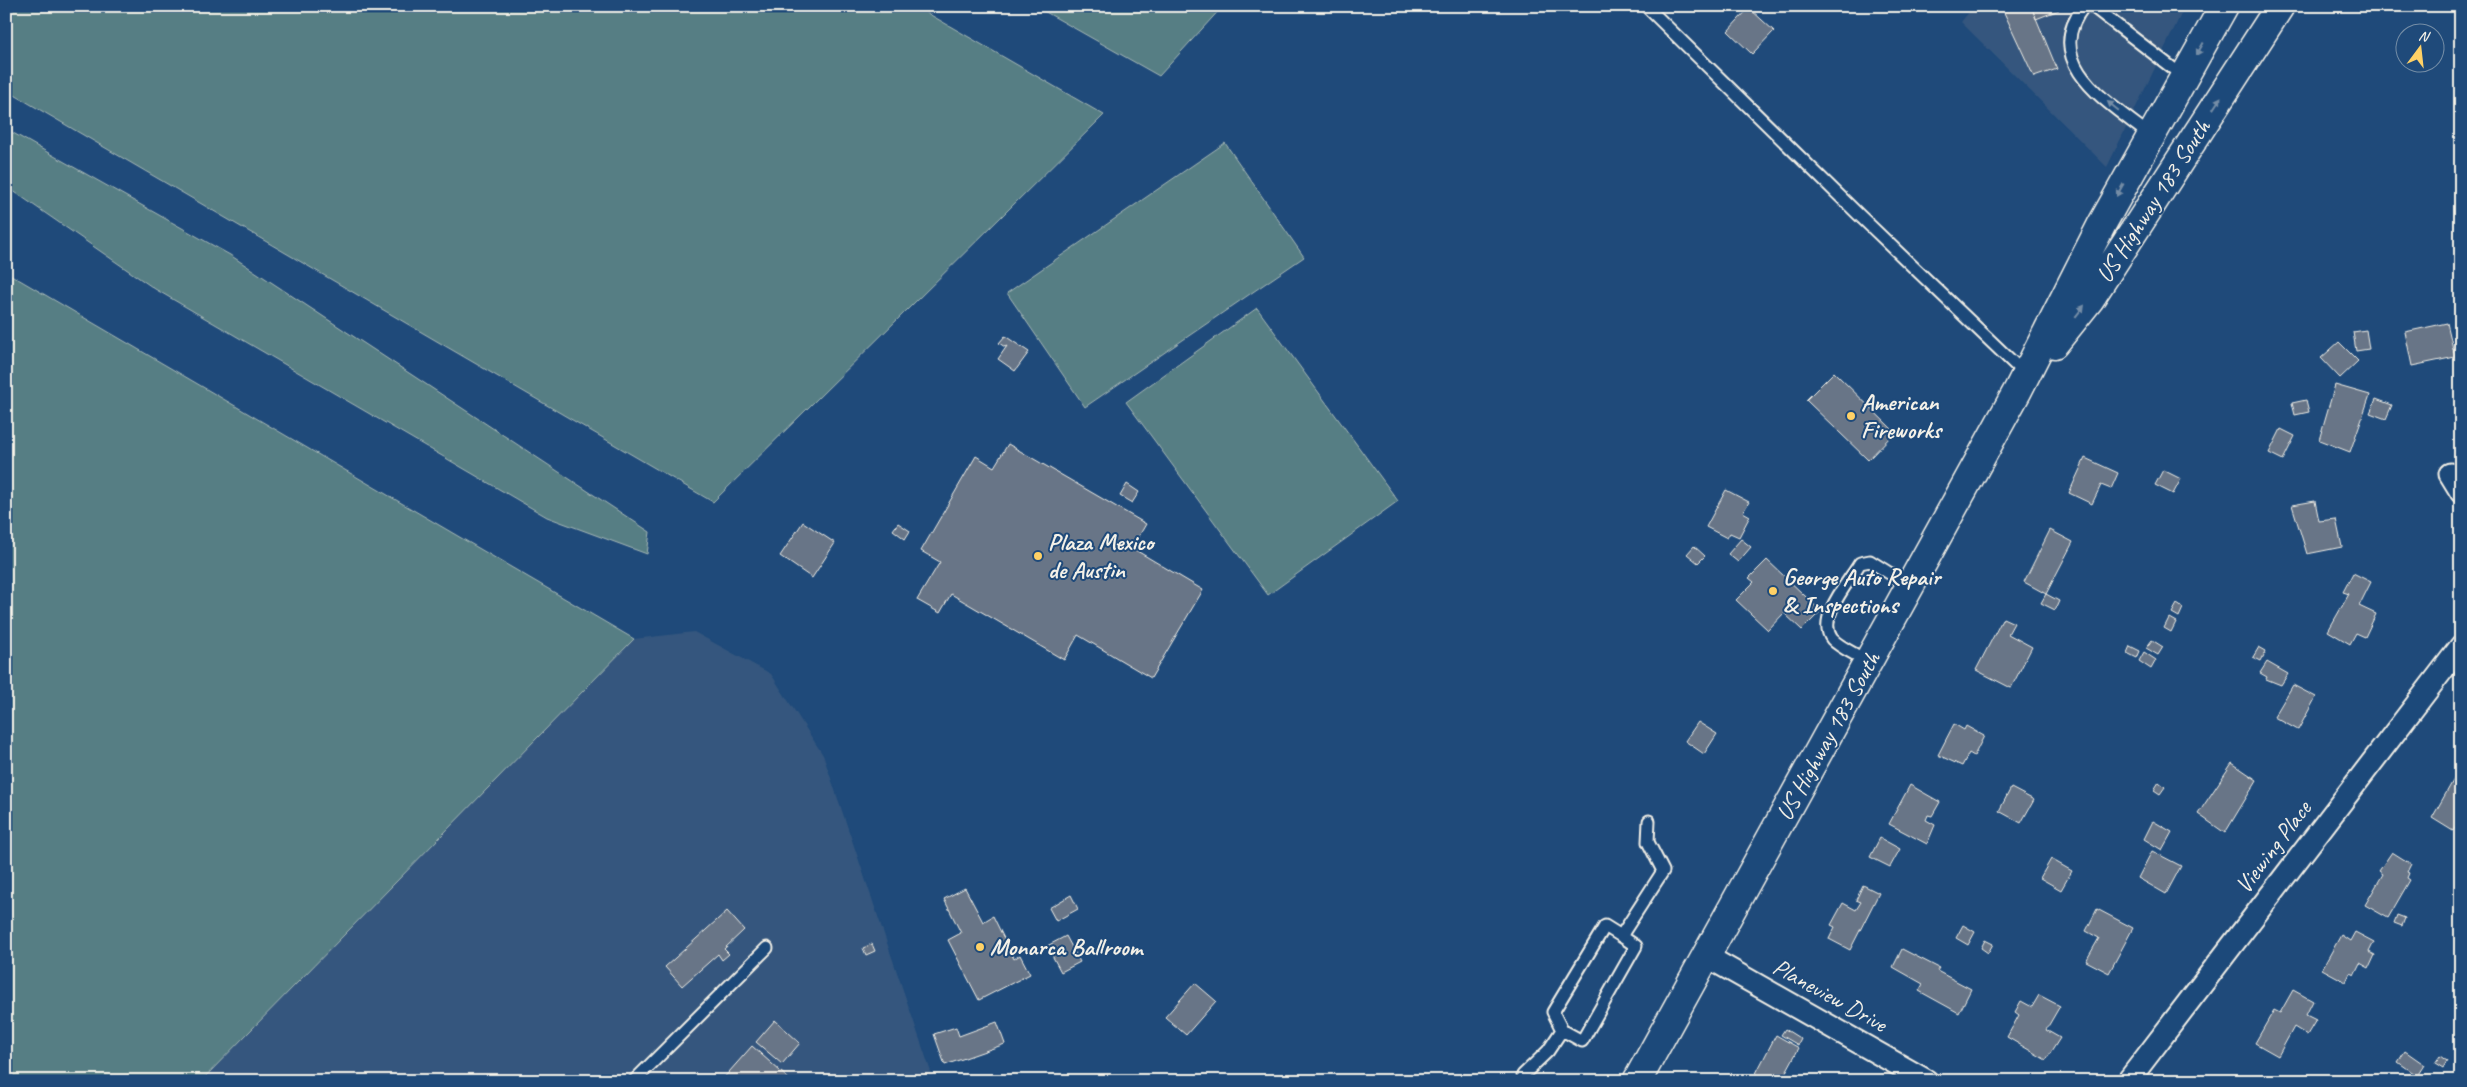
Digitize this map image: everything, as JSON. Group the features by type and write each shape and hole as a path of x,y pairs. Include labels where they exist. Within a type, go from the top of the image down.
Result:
{"highway":[{"name":"US Highway 183 South","path":"1637,1081 2022,383 2102,224 2224,6"},
{"name":"US Highway 183 South","path":"2022,383 2090,299 2280,6"}],"street":[{"name":"Viewing Place","path":"2128,1081 2461,646"},
{"name":"Planeview Drive","path":"1706,956 1927,1081"}],"lane":[{"path":"1646,6 1858,214 2022,383"},
{"path":"2084,6 2074,20 2069,38 2078,74 2088,86 2151,136"},
{"path":"2092,6 2184,77"},
{"path":"1868,662 1833,640 1827,628 1828,614 1860,563 1870,562 1910,586"},
{"path":"1621,936 1663,871 1648,842 1649,821"},
{"path":"1605,926 1621,936 1636,946 1582,1041 1562,1030 1553,1012 1605,926"},
{"path":"634,1081 767,948"},
{"path":"1522,1075 1548,1051 1562,1030"}],"shaded area":[{"path":"1974,6 2185,6 2107,167 1961,22"},
{"path":"694,632 771,674 823,755 934,1081 201,1081 634,639"}],"green space":[{"path":"6,6 915,6 1104,115 713,502 6,90"},
{"path":"1035,6 1223,6 1159,76"},
{"path":"6,129 230,255 650,532 647,554 547,517 155,289 6,186"},
{"path":"1225,143 1304,257 1085,407 1007,293"},
{"path":"6,272 634,639 201,1081 6,1081"},
{"path":"1257,308 1398,501 1268,595 1126,402"}],"building":[{"path":"2001,6 2031,6 2057,69 2034,77"},
{"path":"2031,6 2058,6 2059,10 2036,19"},
{"path":"1749,8 1774,31 1752,54 1728,31"},
{"path":"2447,323 2455,357 2412,366 2405,332"},
{"path":"2366,330 2369,349 2356,351 2353,332"},
{"path":"1005,336 1029,352 1015,371 998,359 1007,346 1005,347 999,343"},
{"path":"2339,342 2358,361 2340,378 2321,358"},
{"name":"American Fireworks","path":"1834,372 1895,432 1868,460 1806,400"},
{"path":"2335,385 2370,395 2350,452 2319,440"},
{"path":"2376,399 2392,405 2386,419 2370,413"},
{"path":"2306,400 2309,412 2295,415 2292,403"},
{"path":"2281,429 2295,436 2283,460 2269,453"},
{"name":"Plaza Mexico de Austin","path":"1008,444 1146,524 1132,548 1203,590 1151,678 1078,635 1064,660 951,594 940,613 917,600 940,562 921,551 976,456 994,467"},
{"path":"2085,458 2118,473 2111,489 2101,485 2092,504 2069,493"},
{"path":"2163,470 2181,479 2173,494 2155,485"},
{"path":"1127,484 1139,492 1132,503 1120,496"},
{"path":"1726,490 1749,502 1743,512 1750,516 1739,537 1730,533 1727,538 1706,527"},
{"path":"2315,501 2319,521 2336,519 2342,547 2307,554 2292,505"},
{"path":"803,522 835,543 812,578 780,556"},
{"path":"898,523 910,531 905,539 893,530"},
{"path":"2050,530 2073,542 2046,594 2024,582"},
{"path":"1741,539 1751,547 1738,562 1728,554"},
{"path":"1694,546 1705,556 1698,563 1687,554"},
{"name":"George Auto Repair & Inspections","path":"1767,560 1821,611 1802,630 1784,613 1768,630 1736,600 1754,582 1749,578"},
{"path":"2353,573 2371,582 2359,606 2376,614 2365,637 2356,633 2350,644 2328,631 2349,594 2343,592"},
{"path":"2046,594 2059,601 2055,610 2041,603"},
{"path":"2177,604 2183,608 2179,617 2172,613"},
{"path":"2003,618 2014,623 2008,634 2032,647 2011,688 1976,670"},
{"path":"2169,618 2176,622 2171,632 2164,628"},
{"path":"2152,640 2163,647 2158,655 2146,648"},
{"path":"2130,646 2140,651 2137,658 2127,653"},
{"path":"2259,647 2266,651 2261,661 2253,657"},
{"path":"2144,652 2156,660 2151,669 2139,661"},
{"path":"2267,662 2288,674 2281,685 2266,679 2267,677 2260,673"},
{"path":"2293,685 2316,697 2298,730 2274,717"},
{"path":"1698,722 1717,734 1704,754 1685,741"},
{"path":"1954,724 1964,730 1966,726 1984,736 1974,756 1969,753 1962,766 1938,755"},
{"path":"2232,763 2257,780 2225,833 2198,814"},
{"path":"2458,772 2461,774 2461,818 2453,831 2432,818"},
{"path":"2159,782 2165,787 2160,794 2154,790"},
{"path":"1910,785 1940,802 1932,816 1928,815 1926,820 1935,825 1927,844 1889,824"},
{"path":"2011,788 2034,800 2021,823 1999,811"},
{"path":"2153,821 2172,832 2162,850 2144,839"},
{"path":"1880,838 1900,849 1890,867 1870,857"},
{"path":"2152,851 2181,866 2166,894 2138,878"},
{"path":"2392,852 2411,864 2407,872 2409,873 2407,878 2410,880 2388,918 2365,905 2383,874 2379,871"},
{"path":"2051,859 2072,871 2061,890 2040,878"},
{"path":"1863,885 1879,893 1850,950 1829,939 1835,927 1831,925 1843,903 1856,910 1861,902 1856,900"},
{"name":"Monarca Ballroom","path":"965,888 983,922 993,916 1014,959 1020,955 1030,974 979,1000 948,940 961,933 944,899"},
{"path":"1071,895 1078,909 1056,921 1049,908"},
{"path":"2097,909 2133,928 2109,973 2086,961 2099,938 2086,931"},
{"path":"727,911 744,930 724,949 729,954 722,960 718,954 682,986 665,967"},
{"path":"2397,915 2405,918 2402,926 2394,923"},
{"path":"1963,925 1975,932 1968,945 1956,938"},
{"path":"2355,932 2374,942 2369,952 2375,955 2369,968 2360,963 2354,975 2350,973 2346,982 2322,969 2341,935 2350,941"},
{"path":"1066,936 1080,962 1061,972 1047,946"},
{"path":"1985,940 1993,944 1988,953 1981,948"},
{"path":"872,944 875,951 866,955 863,948"},
{"path":"1902,949 1939,968 1937,971 1971,989 1959,1013 1919,991 1923,984 1893,967"},
{"path":"1195,983 1216,1001 1186,1035 1165,1017"},
{"path":"2293,990 2313,1001 2306,1015 2316,1020 2307,1035 2294,1027 2278,1056 2255,1043 2274,1010 2280,1013"},
{"path":"2039,995 2060,1006 2046,1030 2060,1038 2046,1060 2007,1037 2019,1015 2015,1012 2021,1001 2032,1007"},
{"path":"775,1020 800,1043 782,1064 756,1042"},
{"path":"997,1022 1005,1044 945,1065 934,1034 956,1027 959,1036"},
{"path":"1785,1029 1801,1039 1798,1045 1781,1035"},
{"path":"1776,1035 1799,1048 1781,1081 1752,1081"},
{"path":"752,1046 790,1080 721,1081"},
{"path":"2405,1051 2425,1065 2418,1076 2398,1062"},
{"path":"2440,1056 2447,1061 2443,1068 2435,1063"}],"place":[{"name":"American Fireworks","path":"1851,416"},
{"name":"Plaza Mexico de Austin","path":"1038,556"},
{"name":"George Auto Repair & Inspections","path":"1773,591"},
{"name":"Monarca Ballroom","path":"980,947"}]}
